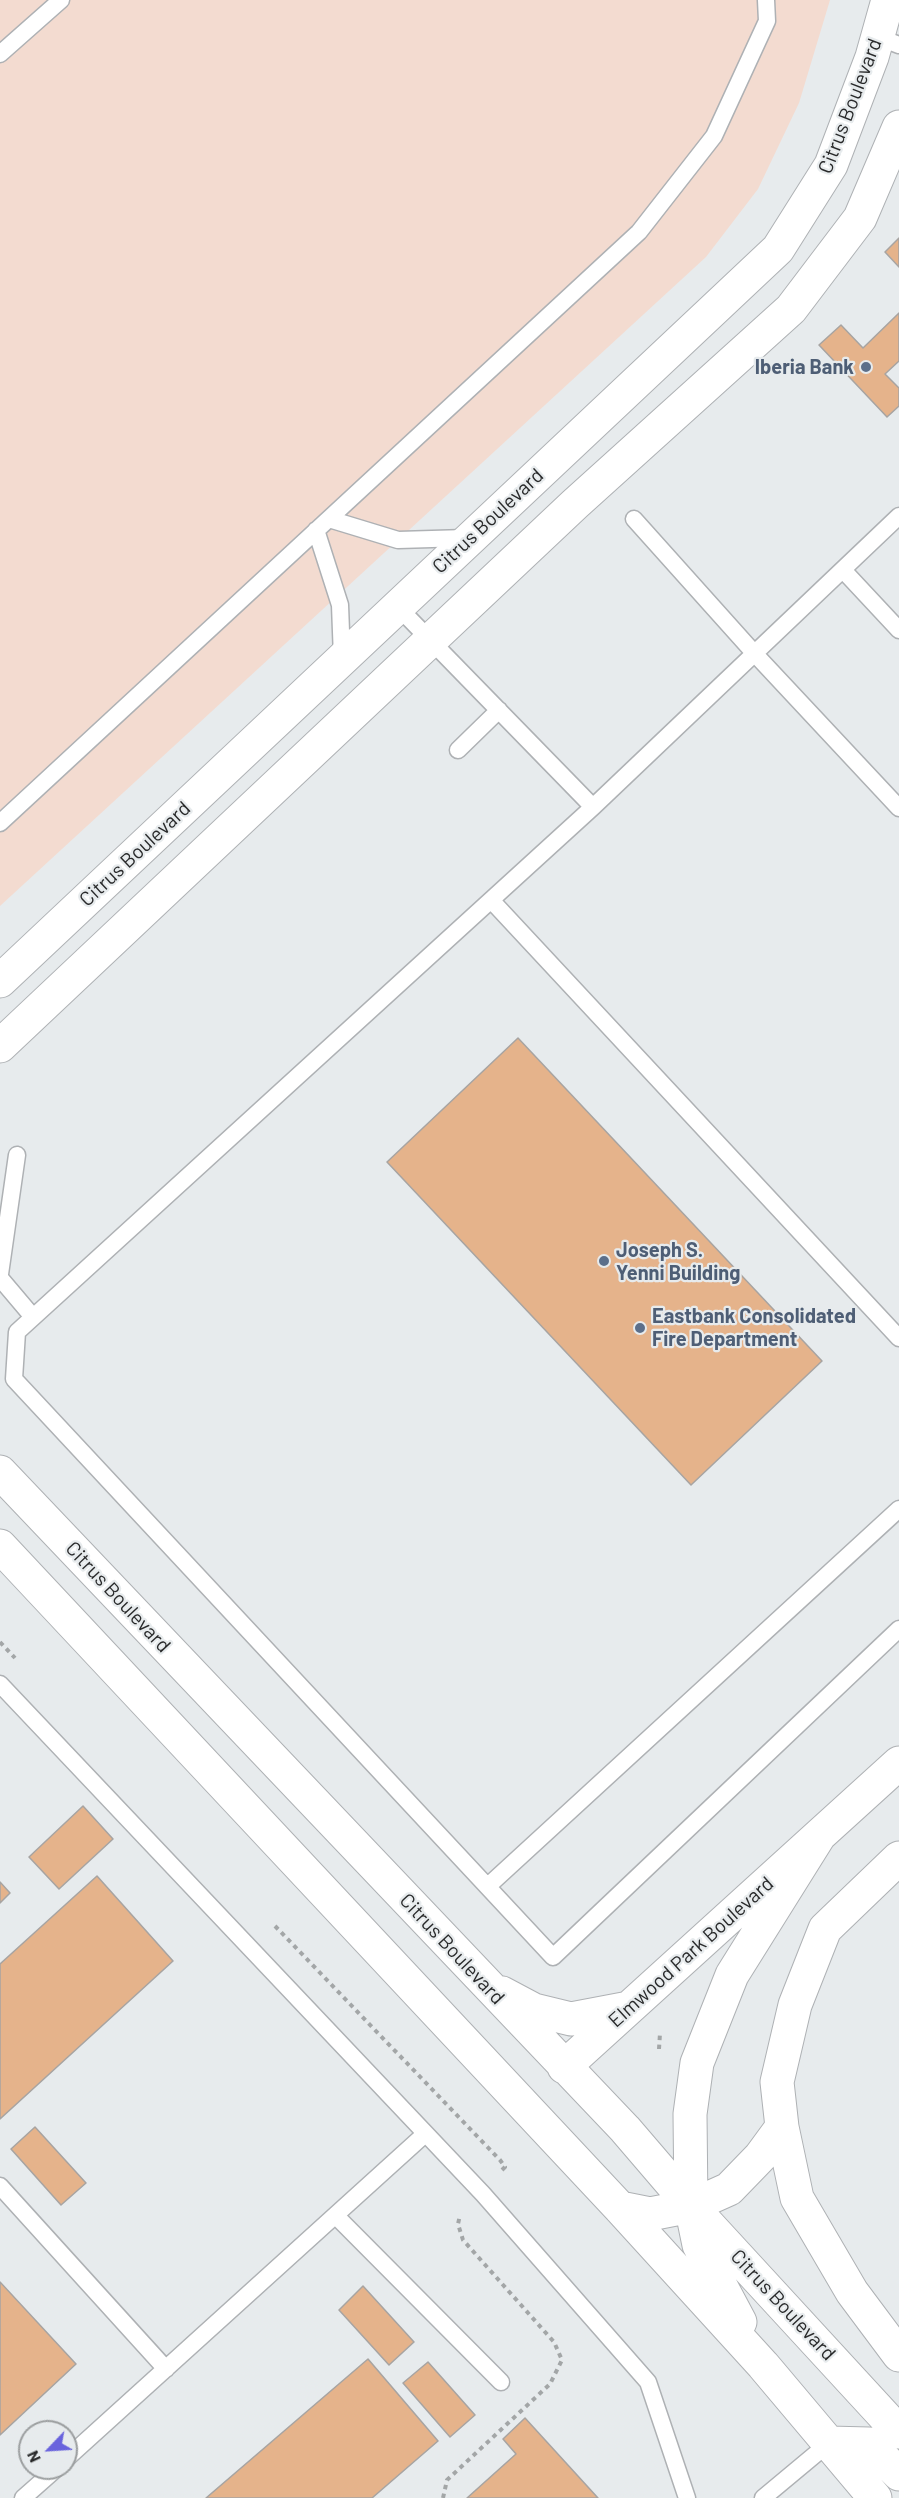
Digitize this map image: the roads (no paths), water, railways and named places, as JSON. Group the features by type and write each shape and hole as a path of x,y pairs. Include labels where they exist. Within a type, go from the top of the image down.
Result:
{"street":[{"name":"Citrus Boulevard","path":"0,981 778,249 831,165 888,41 888,0"},
{"path":"0,1046 575,504 791,309 860,218 899,127"},
{"name":"Citrus Boulevard","path":"0,1472 625,2129 692,2206 899,2432"},
{"path":"0,1546 620,2208 763,2365 874,2498"},
{"name":"Elmwood Park Boulevard","path":"564,2067 899,1763"},
{"name":"Elmwood Park Boulevard","path":"763,2365 699,2245 692,2206 690,2114 697,2063 732,1975 819,1836"},
{"path":"899,1858 825,1929 795,2005 777,2082 782,2127 797,2198 852,2292 899,2355"},
{"path":"485,1984 534,2010 571,2019 630,2008"},
{"path":"620,2208 650,2214 692,2206 729,2189 760,2157 782,2127"},
{"path":"829,2443 869,2444 899,2474"}],"lane":[{"path":"0,54 61,0"},
{"path":"0,823 639,232 714,136 767,21 766,0"},
{"path":"899,516 593,807 17,1332 14,1379 554,1957 899,1629"},
{"path":"329,519 398,540 470,538"},
{"path":"634,519 755,654 899,808"},
{"path":"316,530 340,605 342,658"},
{"path":"843,570 899,630"},
{"path":"397,606 593,807"},
{"path":"458,750 499,710"},
{"path":"491,900 899,1338"},
{"path":"17,1155 0,1276 33,1317"},
{"path":"488,1886 899,1509"},
{"path":"0,1684 483,2193 648,2382 687,2498"},
{"path":"78,2448 425,2134"},
{"path":"0,2186 166,2369"},
{"path":"336,2216 501,2382"},
{"path":"763,2498 829,2443"},
{"path":"24,2498 44,2480"}],"place":[{"name":"Iberia Bank","path":"866,367"},
{"name":"Joseph S. Yenni Building","path":"604,1261"},
{"name":"Eastbank Consolidated Fire Department","path":"640,1328"}]}
